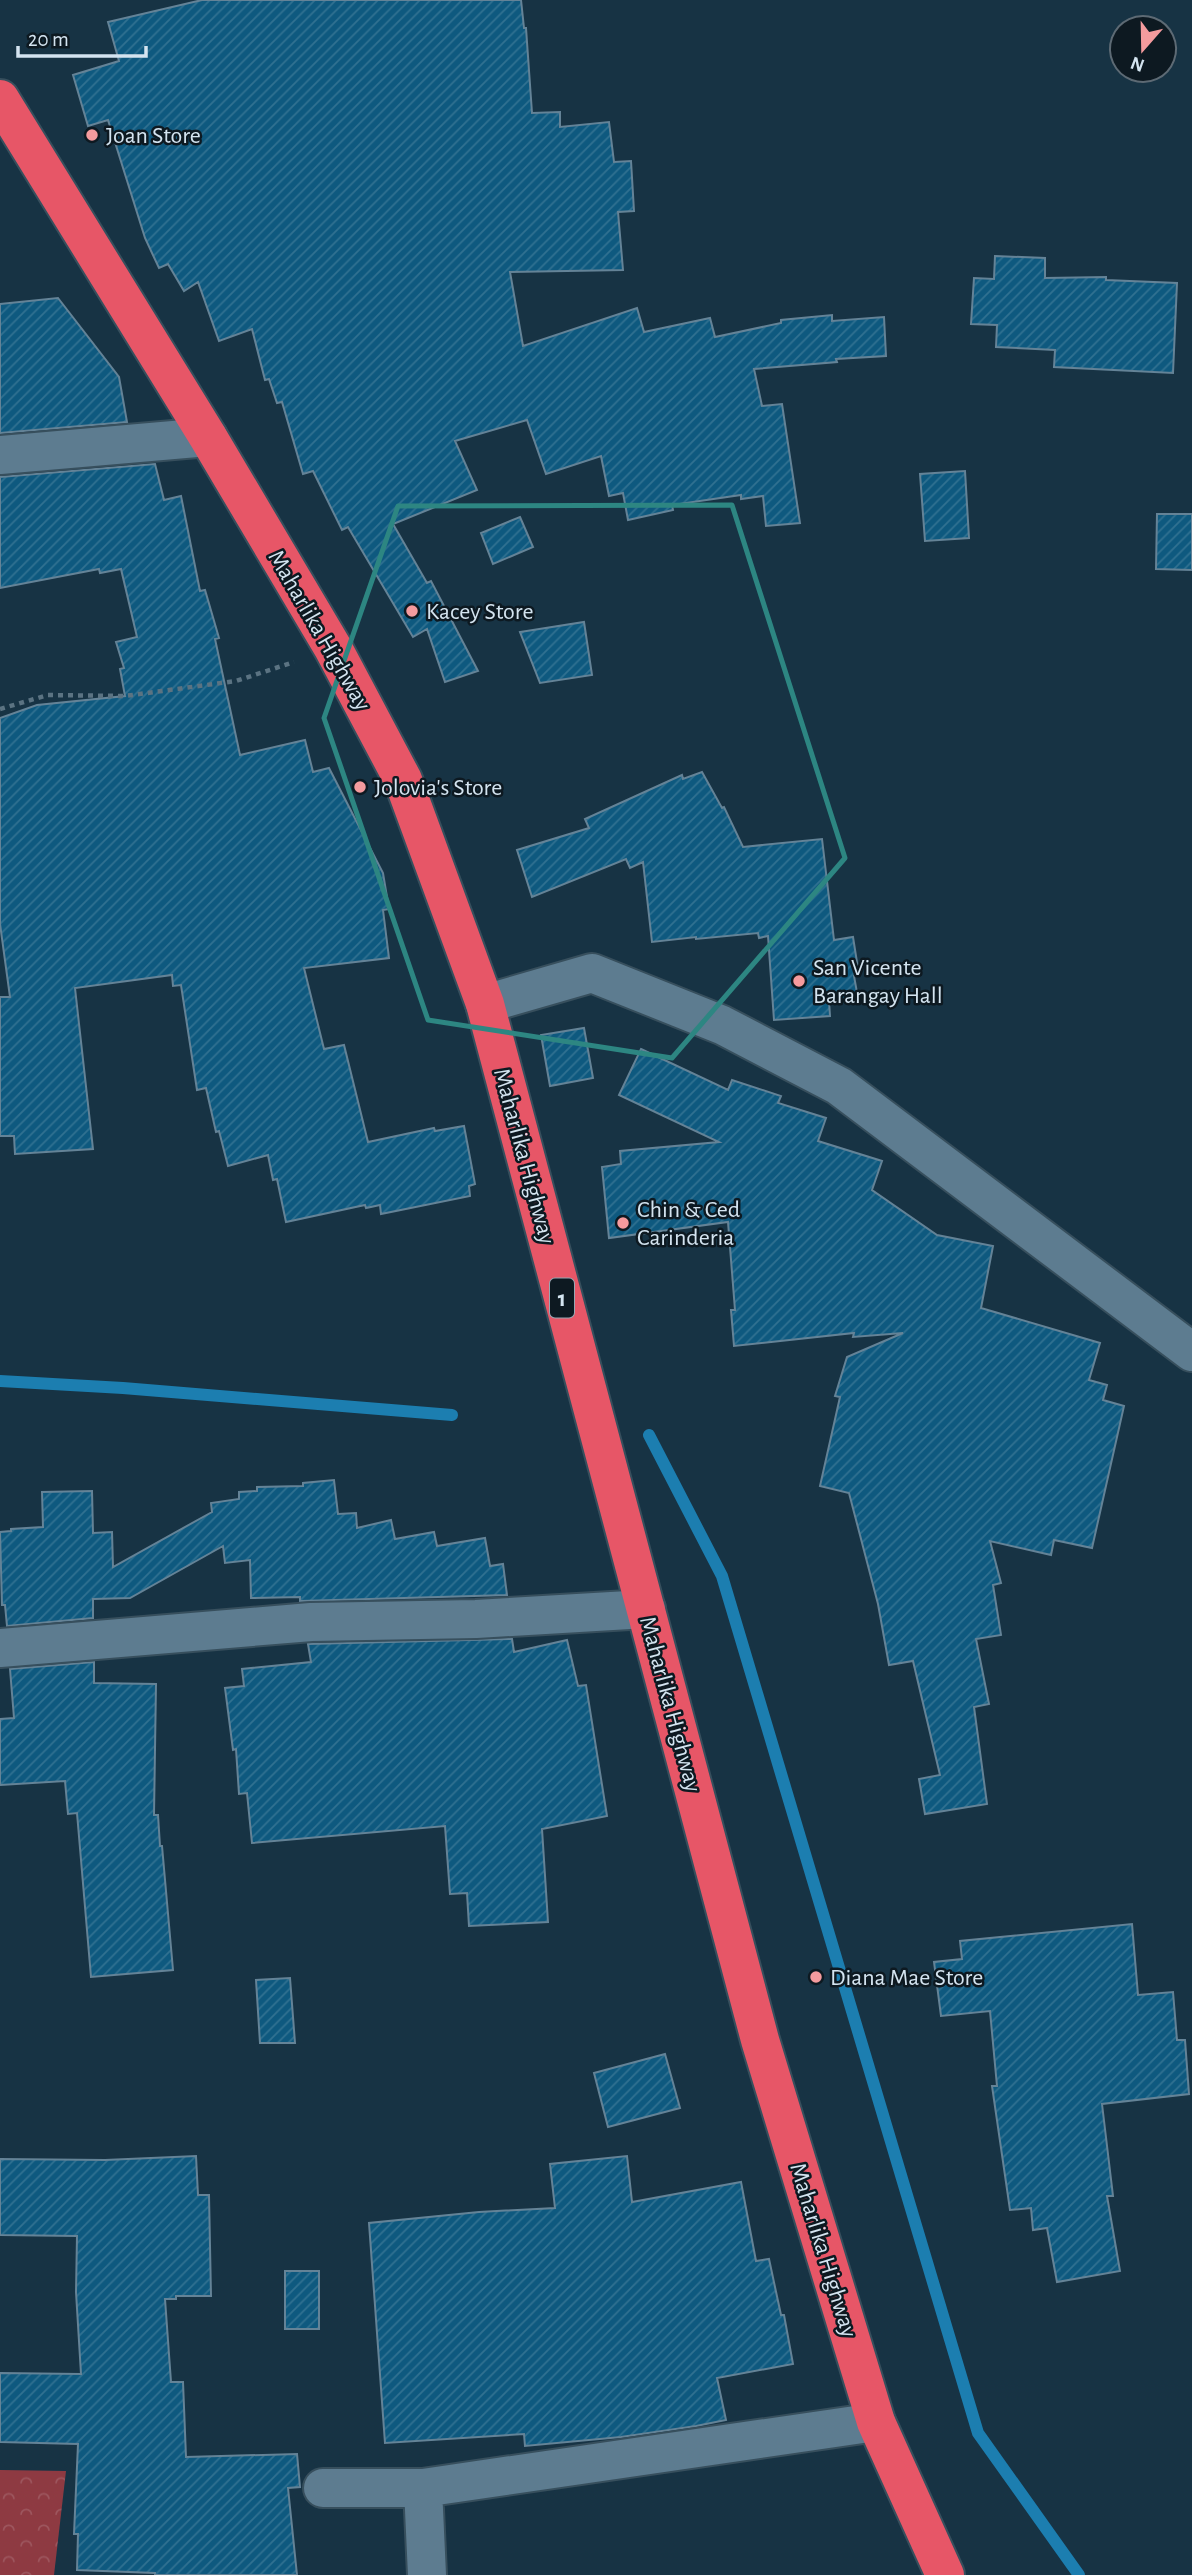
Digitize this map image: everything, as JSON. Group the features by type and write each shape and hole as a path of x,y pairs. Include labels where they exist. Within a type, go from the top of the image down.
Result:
{"highway":[{"name":"Maharlika Highway","path":"0,99 208,437 333,648 403,780 485,1004 760,2040 876,2422 945,2575"}],"street":[{"path":"0,455 208,437"},
{"path":"485,1004 592,973 722,1025 839,1086 1192,1352"},
{"path":"0,1648 311,1622 476,1619 646,1609"},
{"path":"323,2488 423,2488 876,2422"},
{"path":"423,2488 426,2575"}],"path":[{"path":"0,709 48,695 125,696 236,681 333,648"}],"highlighted area":[{"path":"732,505 845,858 672,1058 428,1020 324,718 398,506"}],"green space":[{"path":"0,2470 66,2471 54,2575 0,2575"}],"building":[{"path":"202,0 521,0 526,28 532,113 560,112 560,127 609,122 614,162 631,161 634,211 618,212 623,270 510,272 523,346 637,308 644,332 710,318 715,337 781,323 781,320 832,315 832,321 884,317 886,356 754,369 762,406 782,404 800,523 766,526 763,496 741,499 741,495 672,505 673,510 628,520 623,493 609,496 601,456 546,474 527,420 455,441 477,490 393,524 427,583 431,581 478,671 445,682 427,629 413,637 348,527 342,530 313,471 303,474 282,402 277,403 269,379 265,380 252,329 219,341 198,282 184,291 168,264 159,268 145,238 108,120 88,126 73,75 119,61 108,22"},
{"path":"995,256 1045,258 1045,278 1106,277 1106,280 1177,283 1173,373 1054,367 1055,350 996,347 997,325 971,324 974,278 994,279"},
{"path":"58,298 119,377 127,422 0,433 0,304"},
{"path":"155,464 164,500 181,496 200,591 205,590 219,638 215,639 240,755 305,740 313,772 329,768 383,873 389,909 383,910 389,958 304,968 324,1049 344,1045 368,1142 434,1128 435,1131 464,1126 475,1184 469,1186 470,1196 381,1214 380,1205 366,1208 365,1205 286,1222 277,1179 273,1180 268,1155 228,1166 219,1131 216,1132 206,1088 197,1090 181,985 173,986 172,975 75,988 93,1149 15,1154 14,1136 0,1136 0,997 10,997 0,924 0,718 37,705 125,696 120,669 124,668 116,642 137,637 121,569 100,573 99,569 0,588 0,477"},
{"path":"965,471 969,538 925,541 920,474"},
{"path":"1157,514 1192,514 1192,570 1156,569"},
{"path":"520,517 533,547 493,564 481,533"},
{"path":"584,622 592,675 540,683 520,632"},
{"path":"702,772 722,808 724,807 743,847 822,839 834,940 853,937 859,975 854,976 858,998 829,1001 830,1016 774,1020 768,936 759,938 758,933 652,942 643,862 630,868 626,859 532,897 517,850 589,828 585,819 682,775 683,779"},
{"path":"584,1028 593,1078 550,1086 541,1035"},
{"path":"641,1049 728,1090 732,1080 781,1096 778,1103 826,1118 818,1141 882,1161 872,1190 937,1235 993,1246 981,1308 1100,1343 1089,1380 1107,1385 1103,1400 1124,1406 1092,1548 1054,1540 1051,1555 990,1541 1001,1583 993,1585 1001,1635 976,1639 989,1704 974,1707 987,1804 925,1814 919,1779 940,1775 913,1661 889,1665 878,1604 849,1493 820,1486 840,1397 835,1396 847,1357 903,1333 853,1337 854,1333 734,1346 731,1310 735,1310 728,1222 609,1238 602,1167 621,1164 620,1151 719,1142 619,1095"},
{"path":"334,1480 338,1514 356,1513 357,1528 391,1520 395,1539 434,1532 437,1546 485,1538 490,1566 503,1564 507,1595 300,1601 300,1597 251,1598 250,1560 225,1563 223,1546 130,1598 93,1599 93,1618 7,1626 5,1605 2,1605 0,1532 43,1527 42,1492 92,1491 93,1533 112,1532 113,1567 212,1512 211,1503 239,1499 239,1492 257,1491 257,1487 303,1486 303,1483"},
{"path":"512,1639 514,1652 567,1640 578,1686 586,1685 607,1816 542,1829 548,1922 469,1926 467,1893 450,1894 445,1826 252,1843 247,1793 239,1794 236,1749 233,1750 225,1688 244,1686 242,1669 311,1662 308,1644"},
{"path":"94,1662 94,1683 156,1684 154,1815 158,1815 162,1846 173,1970 91,1977 77,1813 68,1814 65,1781 0,1785 0,1719 14,1718 10,1669"},
{"path":"1132,1924 1138,1995 1173,1992 1177,2040 1185,2040 1189,2094 1102,2104 1113,2196 1107,2196 1120,2271 1057,2282 1047,2228 1033,2230 1031,2208 1010,2210 992,2086 997,2086 990,2011 941,2016 934,1962 962,1959 960,1941"},
{"path":"290,1978 295,2043 260,2043 256,1980"},
{"path":"665,2054 680,2108 608,2127 594,2073"},
{"path":"196,2156 198,2195 209,2195 211,2296 176,2296 176,2299 165,2299 171,2382 183,2382 186,2457 297,2454 300,2487 288,2488 297,2575 155,2575 77,2570 78,2534 74,2534 78,2444 0,2442 0,2373 81,2374 76,2292 77,2236 0,2235 0,2159 105,2160"},
{"path":"627,2156 632,2202 741,2182 756,2261 769,2259 781,2315 784,2315 793,2364 717,2378 726,2420 696,2426 621,2437 525,2446 524,2434 385,2443 369,2223 479,2212 555,2208 550,2164"},
{"path":"285,2271 319,2271 319,2329 285,2329"}],"waterway":[{"path":"0,1381 123,1388 452,1415"},
{"path":"649,1435 722,1576 978,2433 1079,2575"}],"place":[{"name":"Joan Store","path":"92,135"},
{"name":"Kacey Store","path":"412,611"},
{"name":"Jolovia's Store","path":"360,787"},
{"name":"San Vicente Barangay Hall","path":"799,981"},
{"name":"Chin & Ced Carinderia","path":"623,1223"},
{"name":"Diana Mae Store","path":"816,1977"}]}
